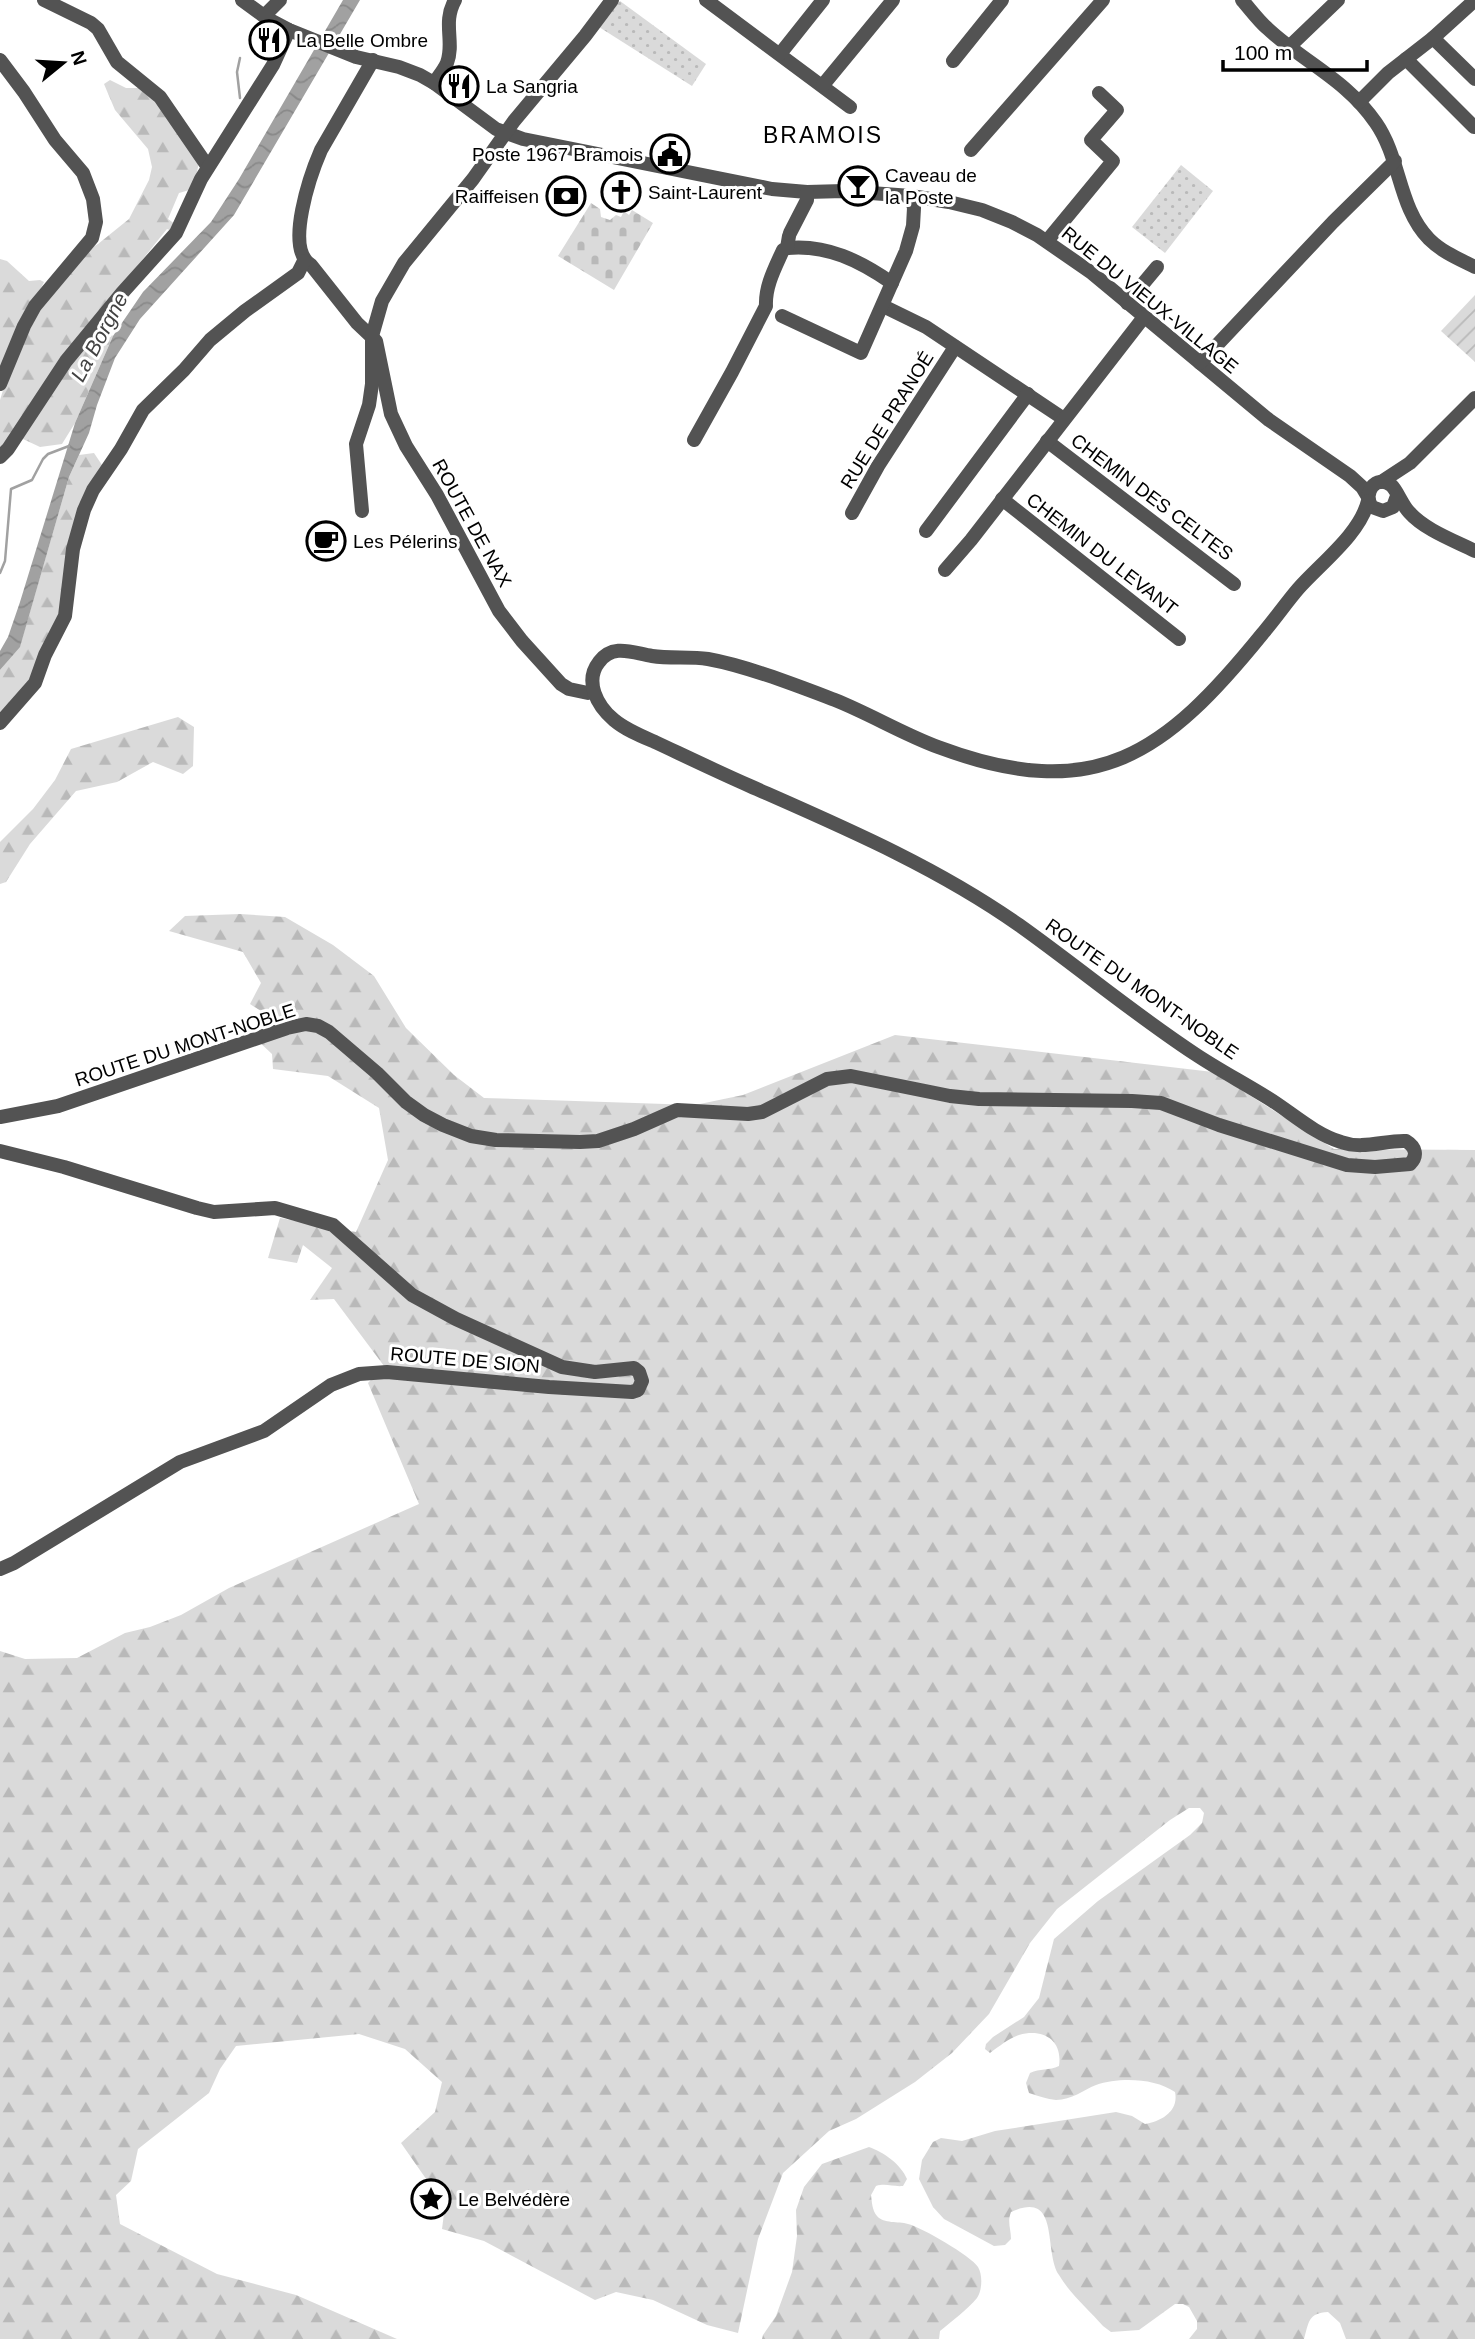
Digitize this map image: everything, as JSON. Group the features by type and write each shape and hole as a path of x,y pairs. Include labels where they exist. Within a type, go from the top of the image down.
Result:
{"street":[{"path":"44,0 98,29 117,62 160,97 208,167"},
{"name":"RUE DU VIEUX-VILLAGE","path":"242,0 289,30 342,51 399,66 434,83 496,130 537,143 772,189 844,191 949,202 982,210 1013,222 1092,273 1269,420 1350,476 1368,499"},
{"path":"264,16 280,0"},
{"path":"434,83 448,60 447,20 455,0"},
{"path":"362,511 356,444 369,405 372,336 382,301 396,275 612,0"},
{"path":"706,0 850,107"},
{"path":"780,54 823,0"},
{"path":"823,85 893,0"},
{"path":"953,61 1002,0"},
{"path":"971,150 1103,0"},
{"path":"1241,0 1267,28 1334,77 1359,102 1378,125 1395,161 1406,204 1419,227 1444,251 1475,267"},
{"path":"1290,46 1338,0"},
{"path":"1359,102 1388,73 1433,38 1475,0"},
{"path":"0,457 66,361 176,233 208,167 273,65 289,30"},
{"path":"1433,38 1475,79"},
{"path":"1406,59 1474,127"},
{"path":"0,60 55,140 83,173 90,188 96,222 92,238 35,306 0,384"},
{"path":"372,336 357,323 300,253 301,224 310,178 321,150 373,60"},
{"path":"1047,242 1113,161 1091,139 1117,110 1099,93"},
{"path":"1200,363 1333,222 1395,161"},
{"path":"694,440 757,326 766,306 765,296 769,284 807,200 807,192"},
{"path":"782,316 861,353 905,253 913,226 914,208 911,196"},
{"path":"788,239 798,247 850,257 892,283"},
{"path":"0,723 35,683 45,655 65,617 73,549 84,510 143,410 210,340 298,273 304,261"},
{"path":"1127,303 1157,267"},
{"name":"RUE DE PRANOÉ","path":"883,306 926,327 1064,419"},
{"path":"945,570 1144,317"},
{"name":"ROUTE DE NAX","path":"372,336 377,344 386,397 394,421 406,446 437,495 491,599 522,642 552,675 565,687 588,693"},
{"name":"RUE DE PRANOÉ","path":"852,513 878,466 955,347"},
{"path":"926,531 1028,394"},
{"path":"1475,398 1410,463 1370,489 1368,499 1375,509 1416,519 1475,551"},
{"name":"CHEMIN DES CELTES","path":"1047,441 1234,584"},
{"path":"1385,511 1395,505 1410,463"},
{"name":"RUE DU VIEUX-VILLAGE","path":"1350,476 1379,483"},
{"path":"1379,483 1391,485 1416,519"},
{"name":"CHEMIN DU LEVANT","path":"1002,499 1179,639"},
{"name":"ROUTE DU MONT-NOBLE","path":"0,1117 58,1106 287,1028 306,1024 329,1032 424,1115 471,1136 496,1140 598,1141 677,1110 748,1114 762,1112 827,1079 851,1076 950,1097 1161,1103 1219,1125 1348,1166 1410,1164 1416,1153 1413,1146 1406,1141 1352,1145 1326,1136 1197,1055 1020,926 947,878 864,836 621,725 603,709 593,687 597,665 606,655 618,650 653,656 710,660 829,698 925,742 971,758 1038,772 1067,772 1090,768 1114,762 1142,749 1177,726 1192,712 1224,681 1299,589 1358,525 1366,512 1368,499"},
{"name":"ROUTE DU MONT-NOBLE","path":"1358,525 1385,511"},
{"name":"ROUTE DE SION","path":"0,1151 64,1167 214,1212 275,1208 333,1225 412,1295 456,1320 562,1367 595,1372 634,1368 639,1372 642,1381 638,1390 632,1392 387,1372 359,1374 331,1385 264,1431 180,1462 0,1569"}],"green space":[{"path":"620,1 706,64 692,86 599,27"},
{"path":"110,80 126,88 142,88 157,101 199,163 193,189 179,193 168,219 175,224 170,230 167,229 118,290 82,341 89,346 108,331 113,336 75,423 62,444 40,447 23,439 0,449 0,400 9,371 40,309 86,251 129,219 149,180 152,167 148,149 115,110 104,84"},
{"path":"1181,165 1213,191 1165,253 1132,227"},
{"path":"591,203 600,209 601,217 610,220 616,215 621,217 624,211 629,215 632,210 653,223 614,290 558,256"},
{"path":"0,259 7,261 29,281 44,282 0,370"},
{"path":"1475,295 1475,362 1441,331"},
{"path":"94,453 106,471 93,491 68,603 37,675 0,723 0,670 20,646 69,477 79,455"},
{"path":"178,717 194,727 193,766 183,774 153,762 117,782 76,791 30,844 6,882 0,884 0,842 33,809 55,780 71,749"},
{"path":"240,914 285,917 333,945 374,976 406,1028 454,1075 484,1098 695,1105 743,1095 895,1035 1213,1072 1334,1149 1475,1150 1475,2339 1346,2339 1340,2323 1328,2312 1313,2316 1304,2339 1189,2339 1197,2329 1197,2321 1189,2307 1183,2304 1175,2304 1139,2330 1111,2332 1063,2282 1054,2264 1048,2226 1044,2215 1037,2209 1027,2207 1011,2212 1011,2239 1005,2245 994,2246 944,2219 933,2207 919,2179 922,2160 933,2142 941,2138 962,2141 995,2131 1116,2112 1132,2116 1145,2124 1163,2118 1172,2110 1176,2099 1175,2092 1167,2087 1137,2080 1105,2082 1062,2100 1029,2093 1026,2083 1030,2073 1059,2066 1058,2049 1050,2038 1043,2035 1019,2035 990,2053 985,2049 993,2037 1024,2017 1039,1998 1054,1939 1098,1901 1190,1835 1202,1823 1204,1813 1200,1808 1189,1808 1057,1909 1030,1943 989,2014 952,2053 915,2082 856,2119 829,2131 783,2173 758,2239 738,2333 707,2325 653,2300 616,2292 595,2300 484,2241 442,2229 445,2206 401,2143 435,2112 442,2082 405,2049 359,2034 236,2046 220,2069 209,2093 138,2149 131,2181 116,2195 120,2224 217,2274 296,2295 397,2339 0,2339 0,1651 25,1659 77,1658 125,1633 181,1615 229,1588 419,1504 368,1383 384,1366 334,1299 310,1300 332,1268 303,1245 297,1263 268,1258 280,1218 356,1232 388,1160 379,1108 328,1076 273,1069 272,1054 256,1039 287,1028 250,1004 261,983 243,952 169,931 185,916"},
{"path":"869,2147 891,2159 901,2168 907,2179 903,2186 876,2186 871,2195 877,2216 883,2220 914,2226 945,2242 974,2262 981,2274 979,2295 940,2331 939,2339 762,2339 776,2316 792,2272 797,2236 796,2210 804,2187 822,2164"}],"water":[{"path":"343,0 360,0 234,215 140,319 115,358 89,433 69,477 20,647 0,670 0,651 8,637 20,602 75,423 113,336 143,292 211,222"}],"waterway":[{"path":"240,58 237,72 240,98"},
{"path":"0,573 5,561 11,489 32,480 48,454 69,446"}],"place":[{"name":"La Belle Ombre","path":"269,40"},
{"name":"La Sangria","path":"459,86"},
{"name":"Poste 1967 Bramois","path":"670,154"},
{"name":"Caveau de la Poste","path":"858,186"},
{"name":"Saint-Laurent","path":"621,192"},
{"name":"Raiffeisen","path":"566,196"},
{"name":"Les Pélerins","path":"326,541"},
{"name":"Le Belvédère","path":"431,2199"}],"district":[{"name":"BRAMOIS","path":"823,135"}],"water label":[{"name":"La Borgne","path":"99,337"}]}
